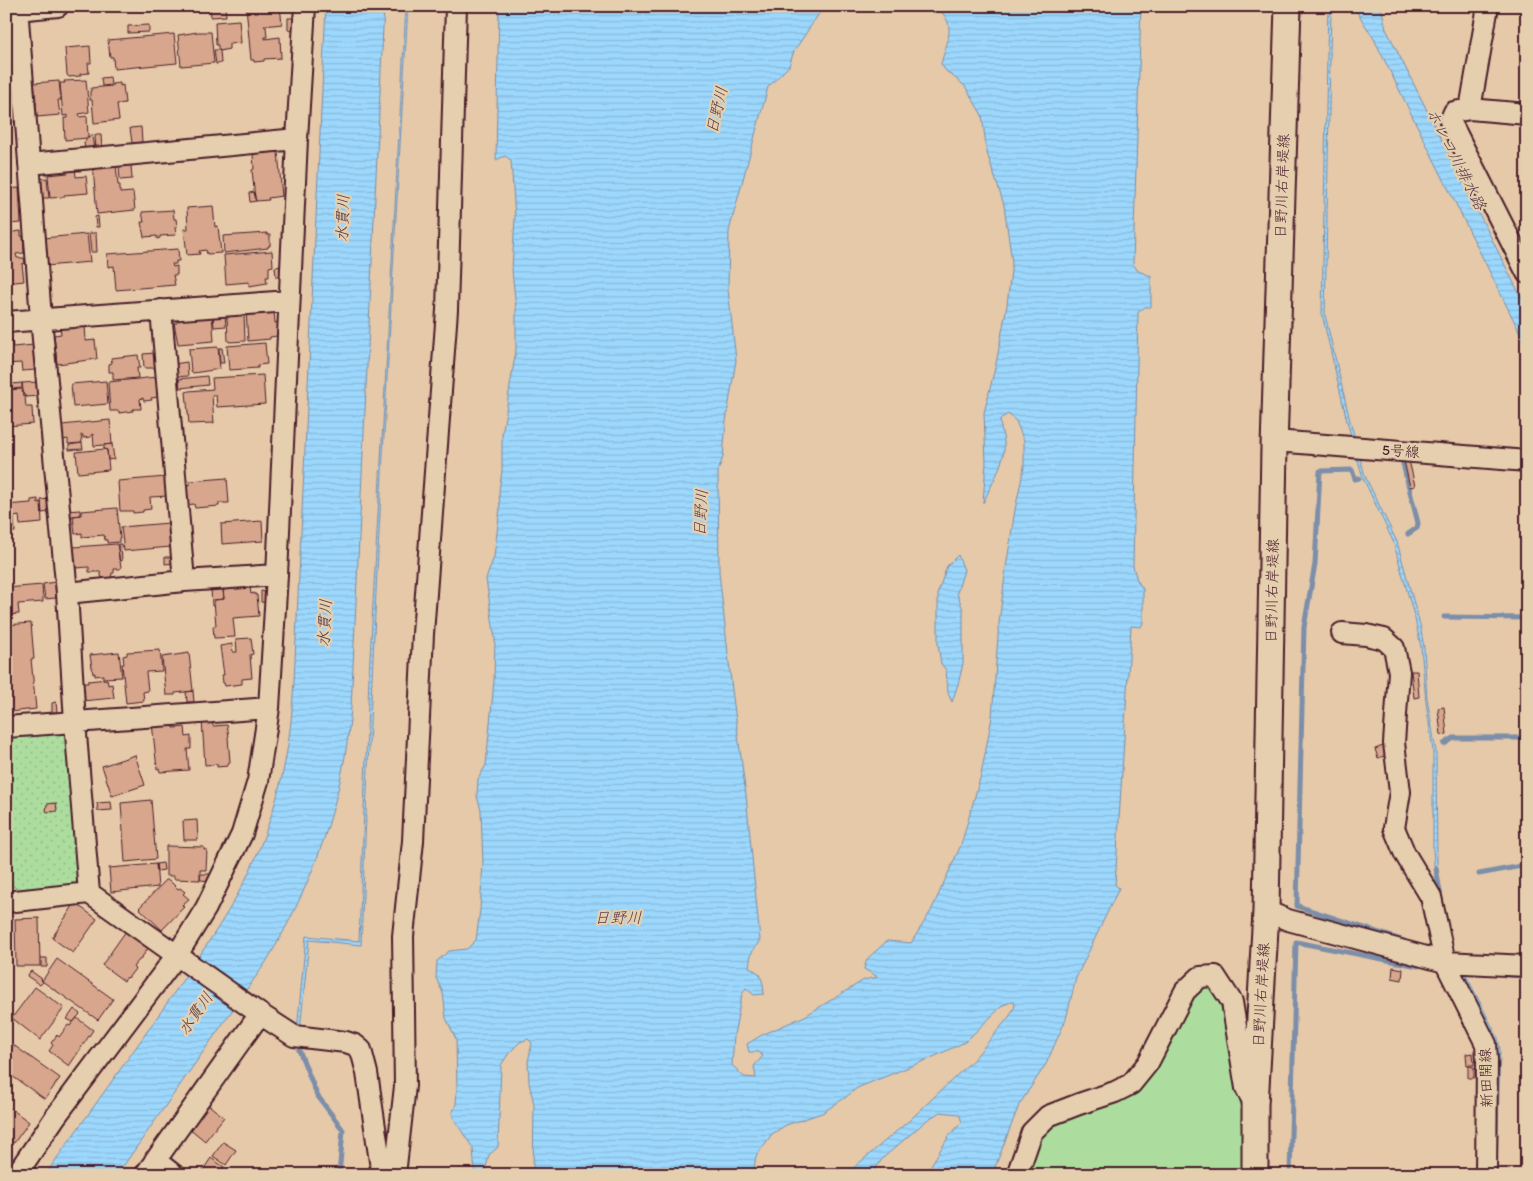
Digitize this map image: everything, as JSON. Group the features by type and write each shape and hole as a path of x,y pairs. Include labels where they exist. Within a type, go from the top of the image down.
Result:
{"street":[{"path":"58,6 17,8 41,318 67,593 89,893"},
{"path":"16,1175 56,1116 180,957 242,834 258,781 269,708 278,575 289,301 305,6"},
{"path":"395,1175 405,1086 403,936 412,841 423,634 447,310 456,6"},
{"name":"日野川右岸堤線","path":"1255,1175 1255,1105 1266,911 1274,441 1288,6"},
{"path":"1470,109 1488,6"},
{"path":"1527,114 1470,109 1454,112 1450,121 1518,243 1527,273"},
{"path":"29,164 297,139"},
{"path":"6,322 289,301"},
{"path":"161,310 184,581"},
{"name":"5号線","path":"1274,441 1527,461"},
{"path":"67,593 184,581 278,575"},
{"name":"新田開線","path":"1342,633 1384,639 1394,648 1399,672 1394,743 1400,792 1394,828 1405,854 1431,897 1445,962 1486,1044 1488,1060 1486,1175"},
{"path":"6,727 269,708"},
{"path":"6,902 89,893 252,1009 294,1036 346,1042 355,1045 361,1050 367,1073 382,1175"},
{"path":"1266,911 1288,920 1445,962 1527,966"},
{"path":"1017,1175 1032,1132 1048,1116 1115,1092 1131,1084 1148,1064 1185,991 1200,977 1215,976 1232,1002 1246,1088 1255,1105"},
{"path":"174,1175 150,1168 252,1009"}],"green space":[{"path":"59,730 68,739 80,877 72,887 19,891 10,883 6,843 6,734"},
{"path":"1210,982 1226,1001 1249,1110 1247,1175 1023,1175 1043,1128 1119,1096 1188,996"}],"water":[{"name":"水貫川","path":"326,6 384,6 351,708 341,775 324,840 312,872 283,933 266,962 117,1175 45,1175 174,993 229,910 256,857 273,811 282,779 290,730 294,681"},
{"path":"406,6 408,6 376,593 361,945 309,940 300,1031 297,1031 306,936 359,941 369,677"},
{"name":"日野川","path":"499,6 824,6 794,51 789,66 768,87 729,231 728,289 736,360 726,421 723,457 718,471 719,572 746,795 760,940 751,954 749,967 760,974 764,994 754,995 746,988 742,994 734,1035 732,1065 744,1077 756,1078 754,1066 763,1056 758,1052 749,1052 747,1044 762,1035 805,1016 864,980 878,977 864,969 867,959 887,941 911,943 931,911 961,845 981,775 992,717 999,623 1015,510 1024,467 1024,441 1016,421 1008,414 1000,419 1004,442 1003,457 983,503 986,463 984,413 996,364 1007,305 1012,262 1004,205 987,153 982,115 965,86 946,71 941,64 949,25 939,6 1141,6 1133,264 1138,271 1151,276 1151,307 1145,307 1138,312 1133,566 1137,580 1143,589 1143,622 1141,627 1131,626 1115,885 1119,888 1076,978 1066,1019 1046,1064 1019,1105 992,1175 925,1175 949,1136 962,1122 959,1114 940,1112 927,1120 883,1158 869,1175 845,1175 911,1119 973,1060 1009,1017 1015,1006 1014,1001 1003,1005 965,1042 857,1088 822,1113 786,1125 772,1134 756,1156 753,1175 533,1175 534,1104 529,1083 528,1062 532,1043 528,1039 520,1042 501,1065 498,1147 489,1155 484,1175 475,1175 473,1148 452,1114 456,1104 457,1090 456,1039 446,1018 443,993 436,978 437,961 449,951 467,949 476,940 480,910 483,863 481,810 477,796 478,779 486,765 494,681 495,639 486,579 494,557 500,508 502,435 516,350 516,308 512,270 515,217 511,160 505,156 496,160"},
{"path":"1328,6 1331,6 1325,315 1365,476 1397,542 1420,625 1424,648 1427,698 1436,752 1439,893 1446,930 1453,949 1498,1038 1500,1049 1497,1175 1494,1175 1498,1055 1494,1037 1449,947 1436,893 1433,848 1433,751 1421,647 1393,541 1363,478 1347,421 1322,314"},
{"path":"1353,6 1381,6 1386,29 1527,309 1527,347 1374,39"},
{"path":"958,555 964,570 957,593 963,610 963,663 952,702 948,693 946,670 941,664 938,644 938,592 947,566"}],"building":[{"path":"210,6 225,6 226,16 211,17"},
{"path":"246,6 280,6 282,24 264,26 266,27 267,37 265,39 280,37 281,58 264,59 264,61 254,62 254,60 251,60"},
{"path":"288,18 294,18 294,31 288,30"},
{"path":"239,20 241,43 229,44 229,49 220,51 218,45 216,45 215,22"},
{"path":"149,25 149,32 128,33 128,26"},
{"path":"211,32 214,63 181,66 178,35"},
{"path":"174,34 177,63 114,69 108,40"},
{"path":"90,46 91,63 88,63 89,73 69,77 67,75 65,48"},
{"path":"214,50 220,50 221,63 216,64"},
{"path":"6,75 12,75 12,84 6,84"},
{"path":"110,77 111,85 102,86 101,78"},
{"path":"86,80 89,112 79,114 80,117 87,116 88,138 65,140 64,118 68,118 68,115 63,116 60,83 65,83 64,81"},
{"path":"59,81 61,100 58,100 60,115 37,117 36,102 33,103 32,92 35,92 34,83"},
{"path":"120,83 120,86 123,85 125,103 117,104 119,120 94,123 92,100 90,100 91,88 112,86 112,84"},
{"path":"15,108 16,122 6,123 6,109"},
{"path":"141,127 142,142 132,143 130,128"},
{"path":"92,135 94,150 85,151 84,142 86,138"},
{"path":"95,135 101,135 102,149 96,150"},
{"path":"278,152 282,196 256,201 252,170 254,169 253,154"},
{"path":"116,165 120,193 133,192 135,210 97,214 93,168"},
{"path":"131,165 132,179 120,180 119,166"},
{"path":"75,168 76,177 86,176 88,193 50,198 48,175 68,173 67,169"},
{"path":"47,178 49,198 40,198 39,179"},
{"path":"19,188 21,223 8,224 6,189"},
{"path":"254,192 256,201 250,202 249,193"},
{"path":"213,206 215,227 218,226 221,253 207,254 206,250 199,251 200,254 187,255 184,229 188,229 187,208"},
{"path":"173,210 177,227 175,227 176,235 160,236 157,239 157,236 144,237 141,222 144,222 142,212"},
{"path":"98,216 99,227 96,227 95,217"},
{"path":"21,231 24,253 16,254 17,258 24,258 25,263 22,264 24,281 6,283 6,259 8,259 6,233"},
{"path":"89,233 96,233 97,252 91,252"},
{"path":"267,233 267,235 270,235 270,246 268,248 224,253 223,236"},
{"path":"87,234 90,262 46,266 43,238"},
{"path":"178,249 179,261 176,261 176,264 172,264 173,267 177,266 177,275 173,275 175,285 116,290 114,266 108,267 107,254"},
{"path":"272,251 273,266 269,267 269,277 266,277 267,283 249,286 249,282 226,284 224,255"},
{"path":"282,266 283,277 276,277 275,267"},
{"path":"274,310 275,323 279,322 280,330 277,331 277,336 270,337 270,339 248,341 246,311"},
{"path":"225,313 226,326 214,327 213,314"},
{"path":"212,314 214,341 178,344 174,323 177,323 177,318"},
{"path":"244,315 245,341 228,341 227,317"},
{"path":"85,325 86,341 95,340 97,359 57,364 54,335 61,334 60,327"},
{"path":"6,339 11,339 13,347 34,345 36,370 22,371 21,363 6,364"},
{"path":"265,343 267,364 258,365 258,368 229,370 227,346"},
{"path":"218,347 220,369 193,373 191,371 189,349"},
{"path":"219,348 222,348 224,363 220,363"},
{"path":"155,353 157,368 144,368 143,354"},
{"path":"138,355 140,368 137,368 138,378 113,380 113,372 109,372 109,364 112,363 111,358"},
{"path":"187,362 188,376 175,377 174,364"},
{"path":"263,375 265,404 217,407 216,395 212,395 214,423 189,424 186,392 213,389 212,378"},
{"path":"207,376 208,385 180,388 179,379"},
{"path":"157,377 159,397 144,401 143,398 140,399 141,409 119,413 119,411 110,411 108,382"},
{"path":"106,381 108,404 73,407 71,384"},
{"path":"38,382 39,396 24,396 22,383"},
{"path":"22,383 22,388 12,389 12,384"},
{"path":"22,389 26,407 32,407 33,424 6,426 6,390"},
{"path":"110,420 112,444 94,446 93,434 91,437 83,438 83,435 81,435 82,443 68,444 68,439 63,440 62,425"},
{"path":"82,443 83,449 69,450 69,445"},
{"path":"112,444 114,459 108,460 107,450 104,449 104,445"},
{"path":"107,450 109,470 78,473 76,452"},
{"path":"1409,460 1415,486 1410,487 1404,461"},
{"path":"166,477 168,496 150,497 151,509 133,513 133,511 120,511 118,481"},
{"path":"227,478 229,503 219,503 219,506 195,508 194,504 186,505 184,485 190,485 190,481"},
{"path":"38,499 38,503 41,502 42,523 20,525 19,516 14,517 15,532 6,533 6,505 31,503 31,500"},
{"path":"48,499 49,512 42,513 41,500"},
{"path":"117,508 119,542 107,543 104,535 82,537 82,533 75,534 73,516 81,515 81,511"},
{"path":"80,510 80,515 68,517 67,511"},
{"path":"262,521 263,541 222,544 221,524"},
{"path":"169,523 171,547 124,551 121,527"},
{"path":"117,544 121,567 120,569 114,569 111,579 102,578 100,572 89,572 89,567 76,568 73,547"},
{"path":"118,544 121,544 122,561 119,560"},
{"path":"165,557 173,557 173,563 165,564"},
{"path":"55,582 56,598 45,599 43,584"},
{"path":"42,585 43,602 18,604 19,614 6,615 6,588"},
{"path":"226,586 226,589 223,589 224,599 214,600 214,606 212,606 211,588"},
{"path":"250,587 251,594 255,593 257,595 259,616 233,618 235,637 214,638 213,626 216,626 214,600 224,599 223,590"},
{"path":"261,591 267,592 267,603 261,602"},
{"path":"31,623 34,659 31,659 36,709 9,712 6,679 6,625"},
{"path":"251,638 253,654 250,655 252,678 242,679 242,684 225,686 222,675 224,675 220,646 232,644 233,652 237,652 236,639"},
{"path":"160,650 162,671 146,672 148,691 143,692 144,701 126,703 122,664 124,664 123,656 127,655 127,652"},
{"path":"119,652 122,677 103,678 103,675 95,676 95,673 93,674 90,655"},
{"path":"189,653 193,691 166,695 162,657"},
{"path":"1411,671 1417,671 1419,697 1414,698"},
{"path":"107,679 108,685 112,684 114,698 82,701 82,683"},
{"path":"193,691 194,702 187,702 186,692"},
{"path":"56,702 57,712 52,712 52,703"},
{"path":"1444,707 1447,734 1441,735 1438,708"},
{"path":"212,720 213,726 227,725 230,762 228,766 217,767 217,764 205,765 202,721"},
{"path":"173,722 174,728 185,727 186,737 191,736 191,749 187,749 189,770 160,772 159,768 157,769 152,723"},
{"path":"1383,746 1387,755 1378,758 1375,749"},
{"path":"135,755 145,785 112,796 102,766"},
{"path":"151,800 156,859 125,862 121,803"},
{"path":"111,802 112,810 98,811 97,803"},
{"path":"56,803 57,811 46,811 47,804"},
{"path":"197,820 198,840 184,840 183,821"},
{"path":"166,846 204,847 204,850 207,850 206,870 200,870 200,880 174,879 174,876 166,876"},
{"path":"163,863 164,870 157,871 156,864"},
{"path":"156,864 158,887 111,892 109,868"},
{"path":"201,874 212,874 212,881 200,880"},
{"path":"166,880 169,880 178,889 180,888 185,892 183,894 189,899 162,930 139,908"},
{"path":"75,903 97,919 73,953 52,938"},
{"path":"39,918 40,966 16,966 15,919"},
{"path":"126,931 149,947 133,967 135,969 124,981 102,965"},
{"path":"41,958 47,958 47,967 41,967"},
{"path":"57,959 113,999 98,1020 42,981"},
{"path":"1393,967 1403,969 1402,980 1392,978"},
{"path":"31,971 42,979 43,982 40,985 27,976"},
{"path":"35,987 64,1008 40,1040 12,1018"},
{"path":"74,1009 80,1014 73,1022 67,1019"},
{"path":"77,1018 93,1030 69,1066 49,1051 53,1045 51,1043 57,1035 59,1037 68,1025 70,1026"},
{"path":"9,1042 60,1078 45,1099 6,1072 6,1043"},
{"path":"1473,1053 1474,1065 1467,1065 1466,1054"},
{"path":"1468,1066 1474,1067 1474,1078 1468,1078"},
{"path":"206,1103 224,1117 205,1141 188,1127"},
{"path":"6,1105 29,1122 14,1143 6,1137"},
{"path":"223,1142 236,1150 226,1165 213,1156"},
{"path":"211,1158 224,1167 218,1175 204,1175 201,1173"}],"waterway":[{"path":"1402,460 1418,523 1417,528 1408,534"},
{"path":"1359,478 1355,479 1352,470 1320,471 1315,564 1304,627 1297,906 1404,941"},
{"path":"1444,617 1527,618"},
{"path":"1444,744 1454,738 1527,738"},
{"path":"1479,874 1527,865"},
{"path":"1436,868 1441,899"},
{"path":"1290,1175 1296,942 1418,966"},
{"path":"1505,975 1527,976"},
{"path":"299,1050 317,1095 343,1130 339,1175"}],"water label":[{"name":"ホレコ川排水路","path":"1457,159"}]}
